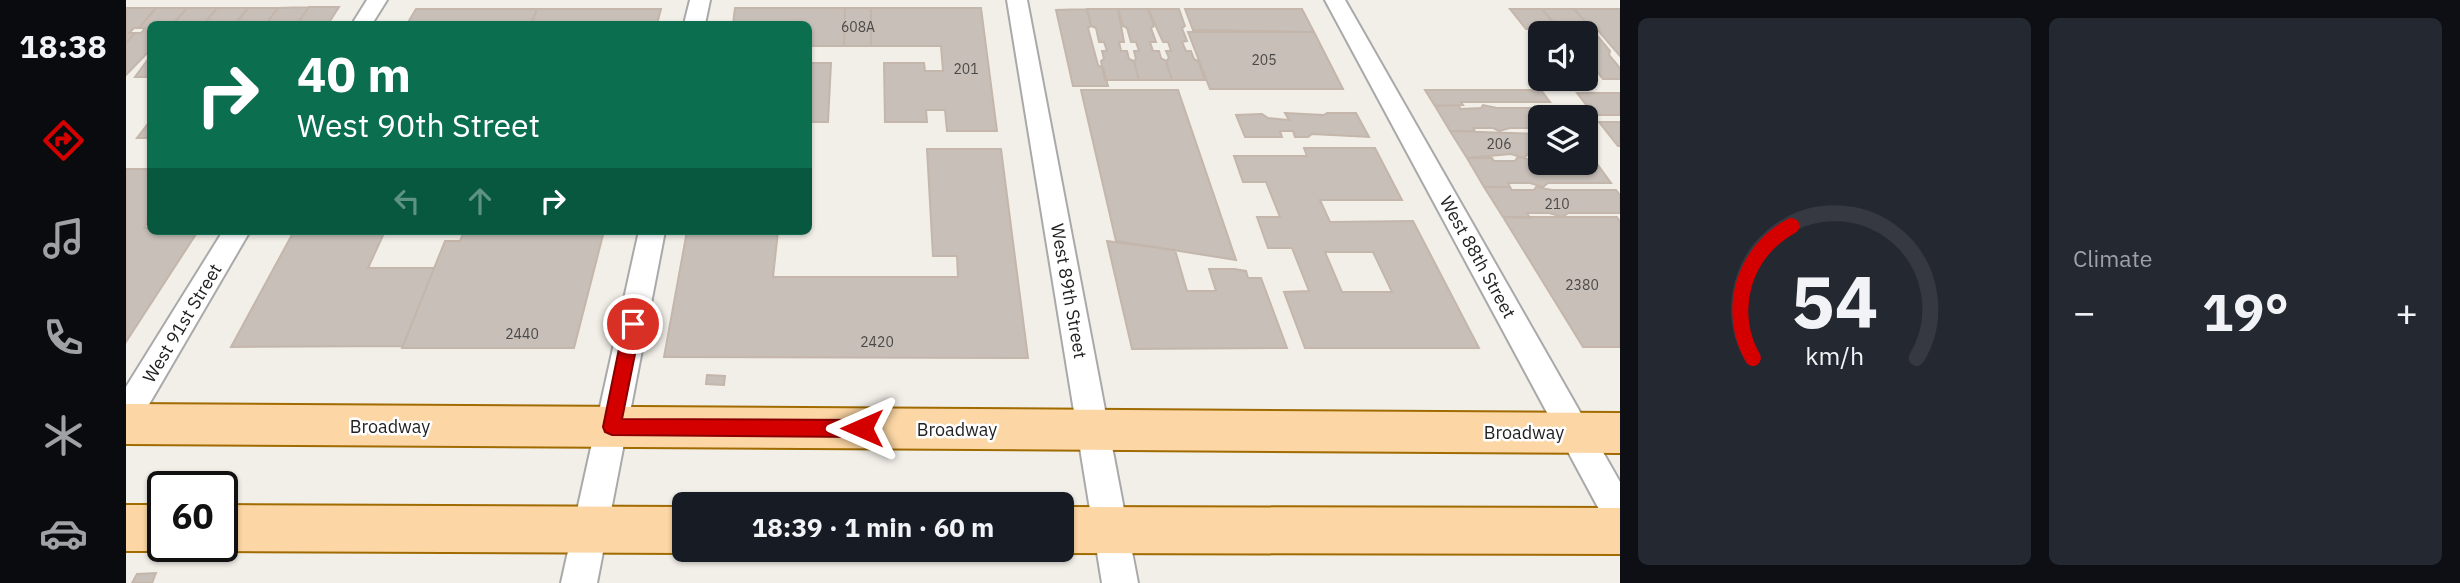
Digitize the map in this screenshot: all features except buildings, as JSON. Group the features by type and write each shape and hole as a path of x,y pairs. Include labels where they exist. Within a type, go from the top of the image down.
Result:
{"main road":[{"name":"Broadway","path":"126,424 1620,433"},
{"path":"126,528 147,528"},
{"path":"238,528 672,530"},
{"path":"1074,530 1620,531"}],"street":[{"path":"364,21 377,0"},
{"path":"696,21 700,0"},
{"name":"West 89th Street","path":"1017,0 1120,583"},
{"name":"West 88th Street","path":"1335,0 1620,514"},
{"name":"West 91st Street","path":"126,415 235,235"},
{"path":"579,583 651,235"}],"route":[{"path":"633,324 612,427 862,428"}]}
